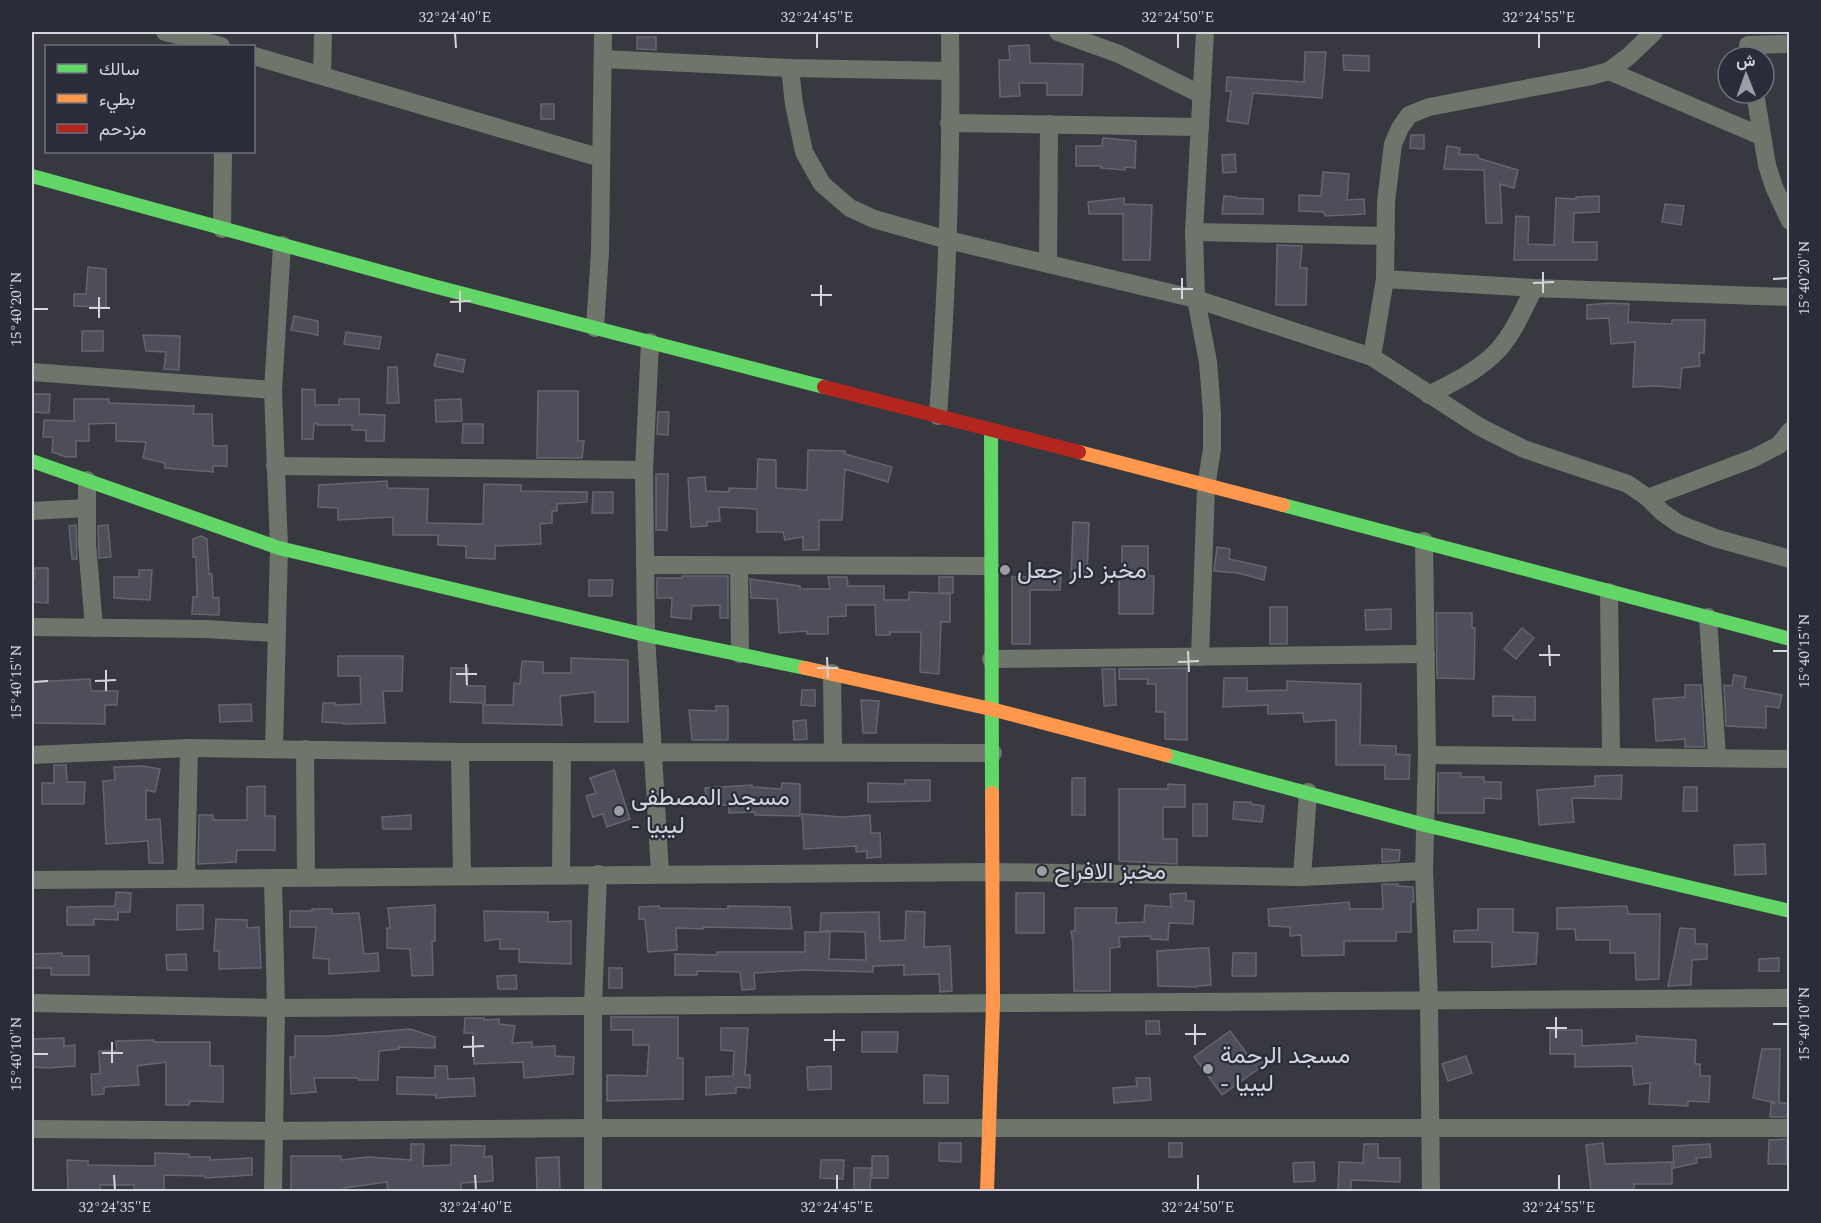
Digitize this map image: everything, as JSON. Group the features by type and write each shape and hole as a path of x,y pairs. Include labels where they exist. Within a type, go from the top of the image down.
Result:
{"main road":[{"path":"32,176 222,230 1424,541 1790,639"},
{"path":"987,1191 993,1004 991,430"},
{"path":"32,460 279,548 646,635 832,673 991,709 1425,825 1790,911"}],"street":[{"path":"165,32 218,45"},
{"path":"322,76 323,32"},
{"path":"595,328 600,252 603,32"},
{"path":"938,416 946,312 950,32"},
{"path":"1061,32 1119,54 1202,94"},
{"path":"1200,657 1206,486 1212,449 1208,362 1196,299 1194,231 1205,32"},
{"path":"1372,357 1385,279 1386,202 1393,144 1400,128 1410,115 1429,107 1587,77 1610,70 1629,56 1654,32"},
{"path":"1748,44 1790,44"},
{"path":"255,56 601,158"},
{"path":"603,59 790,68 950,71"},
{"path":"790,68 794,104 804,152 822,184 850,208 874,219 948,240 1196,299 1372,357 1480,427 1524,449 1628,484 1680,524 1715,538 1790,559"},
{"path":"1610,70 1761,136"},
{"path":"1757,105 1761,136 1782,187 1790,221"},
{"path":"949,123 1200,127"},
{"path":"1048,124 1048,264"},
{"path":"222,230 223,153"},
{"path":"1194,231 1386,237"},
{"path":"274,748 279,548 273,390 282,245"},
{"path":"1385,279 1534,288 1790,297"},
{"path":"1429,395 1481,365 1500,348 1518,320 1534,288"},
{"path":"650,342 644,470 646,635 660,873"},
{"path":"32,372 273,390"},
{"path":"1648,498 1754,458 1779,445 1790,431"},
{"path":"275,466 644,470"},
{"path":"87,480 86,508 94,628"},
{"path":"32,511 86,508"},
{"path":"1424,541 1427,755 1424,871 1429,999 1431,1191"},
{"path":"645,565 990,566"},
{"path":"739,566 740,654"},
{"path":"1609,592 1611,756"},
{"path":"1708,617 1717,757"},
{"path":"32,627 204,629 276,633"},
{"path":"991,659 1426,654"},
{"path":"832,673 833,752"},
{"path":"186,877 189,748"},
{"path":"32,755 189,748 562,753 993,753"},
{"path":"306,749 306,876"},
{"path":"460,752 462,875"},
{"path":"561,874 562,753"},
{"path":"1427,755 1790,759"},
{"path":"1302,877 1308,792"},
{"path":"32,880 993,872 1302,877 1424,871"},
{"path":"592,1191 592,1005 598,874"},
{"path":"273,878 276,1008 273,1191"},
{"path":"32,1003 276,1008 1790,998"},
{"path":"32,1129 274,1131 592,1128 1790,1128"}],"building":[{"path":"637,37 656,37 656,50 637,49"},
{"path":"1029,45 1030,63 1083,64 1082,95 1047,95 1047,83 1019,83 1020,96 1000,97 999,60 1010,60 1009,46"},
{"path":"1305,52 1326,52 1322,98 1253,93 1248,124 1227,121 1231,91 1226,91 1227,77 1304,82"},
{"path":"1343,55 1369,56 1369,71 1344,70"},
{"path":"541,104 554,104 554,119 541,119"},
{"path":"1411,135 1424,135 1424,149 1410,148"},
{"path":"1103,138 1136,141 1135,168 1125,167 1125,170 1101,168 1101,166 1076,166 1076,146 1102,146"},
{"path":"1447,146 1460,148 1459,154 1478,155 1478,158 1518,170 1514,188 1500,184 1502,223 1486,223 1484,170 1444,169"},
{"path":"1235,154 1236,172 1223,173 1222,155"},
{"path":"1323,172 1349,174 1347,200 1364,199 1365,214 1325,216 1324,212 1299,211 1299,195 1321,196"},
{"path":"1224,196 1263,199 1263,214 1222,214"},
{"path":"1599,196 1599,212 1574,213 1573,242 1597,242 1597,260 1514,260 1516,216 1529,217 1528,244 1554,245 1556,198 1576,199 1576,197"},
{"path":"1124,198 1124,204 1152,205 1150,260 1123,260 1123,214 1089,214 1088,202"},
{"path":"1665,204 1684,206 1681,225 1662,222"},
{"path":"1277,245 1302,246 1300,268 1307,268 1306,305 1276,305"},
{"path":"88,267 106,269 106,307 74,306 74,294 86,294"},
{"path":"1629,304 1628,322 1672,324 1672,320 1705,320 1704,353 1699,353 1700,366 1682,368 1680,388 1633,387 1635,342 1611,344 1609,318 1587,319 1587,305"},
{"path":"294,316 318,321 318,335 291,330"},
{"path":"82,331 103,331 103,351 82,351"},
{"path":"346,332 381,337 379,349 344,344"},
{"path":"143,335 180,336 179,370 164,369 166,352 146,351"},
{"path":"437,354 465,360 463,372 434,366"},
{"path":"388,367 397,367 399,403 387,403"},
{"path":"302,389 315,390 315,405 339,405 339,399 359,399 359,414 385,415 384,441 366,441 366,430 352,430 352,425 317,425 317,423 314,423 313,439 302,439"},
{"path":"538,391 578,391 578,441 584,441 582,458 537,458"},
{"path":"32,394 50,394 49,413 32,412"},
{"path":"74,399 109,399 109,403 194,406 193,414 212,414 213,446 227,446 227,466 213,466 213,472 165,468 165,463 143,458 146,442 116,441 116,423 89,424 89,441 76,441 76,457 66,457 52,452 53,437 43,437 44,420 74,421"},
{"path":"461,399 462,421 436,422 435,400"},
{"path":"658,412 669,412 668,435 657,434"},
{"path":"463,424 483,424 483,443 462,443"},
{"path":"808,450 845,451 845,454 892,467 888,482 845,469 842,520 819,520 819,550 803,550 803,537 785,540 783,532 757,532 757,509 719,507 720,521 707,522 707,526 691,527 688,478 705,477 706,491 729,492 729,488 755,489 757,488 758,459 776,460 776,488 807,490"},
{"path":"656,474 668,474 667,530 656,530"},
{"path":"387,481 387,488 428,489 427,523 483,524 484,484 521,485 521,491 587,492 587,502 557,504 557,511 552,511 552,523 540,524 541,544 495,546 495,559 466,558 466,546 438,545 438,535 393,535 393,517 338,520 338,508 318,507 319,485"},
{"path":"593,492 613,492 613,513 592,513"},
{"path":"1073,522 1089,523 1087,577 1071,577"},
{"path":"76,525 77,559 72,559 69,526"},
{"path":"108,525 111,557 99,558 98,526"},
{"path":"201,536 207,539 209,574 212,574 213,598 219,598 219,615 192,614 193,597 197,597 193,539"},
{"path":"1122,546 1148,546 1148,576 1154,576 1153,614 1119,614"},
{"path":"1217,547 1230,549 1229,559 1266,567 1264,580 1238,573 1214,571"},
{"path":"35,568 48,568 48,603 32,602 32,578 35,578"},
{"path":"139,570 152,570 150,600 114,598 114,577 139,577"},
{"path":"682,576 728,576 728,618 720,618 720,605 692,606 691,619 671,617 672,598 657,598 657,578 682,578"},
{"path":"828,577 847,577 848,586 884,586 884,600 909,600 909,592 950,594 950,622 941,622 939,674 920,672 921,632 890,632 890,635 876,635 875,605 846,605 846,616 828,617 828,634 807,634 807,631 779,633 777,599 751,598 750,579 800,586 800,589 830,589"},
{"path":"939,577 953,577 953,593 939,593"},
{"path":"1012,577 1061,577 1060,590 1030,590 1030,644 1012,644"},
{"path":"589,580 613,580 612,596 589,596"},
{"path":"1270,607 1287,607 1287,644 1270,644"},
{"path":"1391,609 1391,629 1366,630 1365,610"},
{"path":"1436,613 1472,613 1472,628 1475,628 1474,679 1437,678"},
{"path":"1522,628 1534,638 1516,659 1504,649"},
{"path":"338,656 403,656 402,691 383,691 385,723 322,722 323,703 361,704 360,676 338,676"},
{"path":"571,658 628,660 628,722 595,722 595,692 560,696 562,725 483,723 483,705 513,705 514,683 520,684 522,661 543,662 543,673 571,673"},
{"path":"451,668 468,668 467,686 485,686 485,703 450,702"},
{"path":"1187,668 1187,740 1165,739 1165,712 1156,712 1156,684 1147,684 1148,679 1119,679 1119,669"},
{"path":"1102,669 1115,669 1116,705 1104,706"},
{"path":"1734,675 1746,677 1744,688 1782,695 1779,708 1766,706 1766,728 1726,726 1724,685 1732,686"},
{"path":"1224,678 1247,678 1247,691 1287,690 1287,681 1361,684 1360,745 1396,746 1396,754 1410,755 1409,779 1385,779 1385,765 1336,765 1336,720 1304,722 1303,713 1268,714 1268,705 1223,707"},
{"path":"90,679 91,691 118,691 117,705 105,705 105,724 32,723 32,682"},
{"path":"1685,685 1701,685 1705,747 1685,747 1685,739 1656,741 1653,699 1685,697"},
{"path":"802,690 815,690 815,706 801,705"},
{"path":"1493,696 1535,697 1535,720 1513,720 1513,716 1493,716"},
{"path":"861,700 879,701 876,733 863,733"},
{"path":"251,704 252,721 220,722 219,705"},
{"path":"716,706 728,706 728,740 692,740 689,710 716,711"},
{"path":"806,720 807,739 794,740 793,721"},
{"path":"54,765 66,765 67,782 85,782 84,804 42,804 42,783 54,783"},
{"path":"143,766 160,769 155,792 146,790 146,820 160,819 163,863 149,863 148,841 106,844 103,781 115,780 114,767"},
{"path":"614,770 630,819 607,827 603,814 593,817 586,796 596,793 590,778"},
{"path":"1438,773 1461,773 1461,777 1484,777 1484,782 1501,782 1501,799 1484,798 1484,813 1438,813"},
{"path":"1622,775 1621,799 1572,798 1574,822 1539,825 1537,790 1595,786 1595,776"},
{"path":"1072,778 1085,778 1085,815 1072,815"},
{"path":"905,780 930,780 930,801 868,802 868,783 905,784"},
{"path":"782,783 800,784 800,816 755,815 755,812 729,813 729,805 707,806 705,788 752,785 752,787 781,789"},
{"path":"1168,784 1185,785 1185,807 1163,807 1163,839 1177,839 1177,864 1119,861 1119,789 1168,789"},
{"path":"265,786 265,816 275,816 275,850 237,850 236,862 198,864 199,815 213,815 213,820 247,820 247,787"},
{"path":"1684,787 1697,787 1697,811 1683,811"},
{"path":"1234,802 1251,802 1251,804 1264,806 1262,822 1233,819"},
{"path":"1193,804 1207,804 1207,836 1193,836"},
{"path":"802,814 843,817 870,815 871,833 880,833 881,857 867,858 867,851 856,852 856,846 804,849"},
{"path":"411,815 411,829 383,829 382,817"},
{"path":"1765,844 1766,874 1735,875 1734,845"},
{"path":"1382,849 1400,850 1399,861 1382,862"},
{"path":"1382,884 1413,887 1411,932 1396,932 1396,941 1344,941 1344,955 1302,956 1301,935 1290,936 1290,927 1269,926 1268,909 1349,902 1350,909 1383,909"},
{"path":"116,892 131,893 130,912 118,912 118,920 94,919 94,925 67,925 67,907 115,906"},
{"path":"1016,893 1044,893 1044,933 1016,933"},
{"path":"1186,893 1186,901 1194,901 1193,924 1169,923 1168,940 1151,939 1151,936 1119,937 1120,947 1110,948 1110,991 1074,991 1071,931 1075,931 1075,908 1117,908 1116,923 1144,922 1145,905 1171,907 1170,894"},
{"path":"177,905 203,905 203,929 177,930"},
{"path":"435,905 435,941 432,941 433,975 412,976 410,949 387,948 387,928 390,928 388,908"},
{"path":"659,906 659,908 728,909 728,906 790,907 792,929 676,928 677,950 648,952 645,919 639,919 639,907"},
{"path":"1627,906 1628,914 1660,914 1659,979 1636,980 1635,953 1610,953 1610,940 1576,940 1575,929 1557,929 1557,908"},
{"path":"312,909 332,909 332,914 359,913 364,954 378,953 379,971 329,974 329,959 313,958 316,927 290,927 290,911 312,911"},
{"path":"1478,909 1513,909 1513,932 1538,933 1536,964 1492,967 1492,942 1454,942 1454,931 1478,930"},
{"path":"484,911 548,912 548,922 571,921 571,964 519,962 519,949 500,949 500,939 485,941"},
{"path":"906,911 925,912 924,947 950,946 952,991 940,992 939,974 904,975 904,965 873,966 873,972 804,970 754,973 755,989 742,990 740,972 697,971 697,975 675,975 675,954 805,952 805,932 830,932 829,959 866,960 865,932 820,931 821,913 879,912 880,941 905,940"},
{"path":"216,919 247,920 247,928 259,927 261,968 219,969 219,951 214,951"},
{"path":"1680,928 1695,929 1695,944 1707,944 1707,959 1692,960 1691,985 1668,986"},
{"path":"1209,948 1211,985 1158,986 1157,951"},
{"path":"62,953 62,956 89,956 89,975 51,975 51,968 32,968 32,954"},
{"path":"1233,953 1256,953 1256,976 1232,976"},
{"path":"186,954 187,970 167,970 166,955"},
{"path":"1779,958 1779,971 1759,971 1759,959"},
{"path":"609,968 622,968 622,988 609,988"},
{"path":"516,975 517,989 498,989 497,976"},
{"path":"611,1017 678,1017 678,1058 683,1058 683,1099 607,1101 607,1075 647,1076 649,1045 633,1045 633,1030 611,1030"},
{"path":"465,1018 499,1019 499,1024 515,1026 512,1043 532,1042 532,1047 555,1046 555,1056 574,1057 573,1074 524,1078 523,1062 474,1064 473,1033 464,1033"},
{"path":"1146,1021 1159,1021 1160,1034 1146,1034"},
{"path":"721,1028 748,1028 745,1075 750,1075 750,1088 736,1087 736,1093 706,1095 706,1077 733,1076 734,1051 721,1050"},
{"path":"410,1029 435,1037 435,1048 398,1047 399,1049 379,1051 378,1080 314,1078 316,1092 291,1094 290,1057 295,1057 295,1036 330,1036"},
{"path":"1550,1030 1582,1030 1582,1046 1637,1043 1636,1036 1696,1040 1695,1064 1700,1064 1700,1076 1710,1076 1709,1102 1688,1101 1688,1106 1649,1104 1650,1083 1634,1085 1632,1066 1575,1067 1575,1054 1550,1054"},
{"path":"1230,1031 1250,1058 1272,1059 1222,1095 1194,1057"},
{"path":"862,1032 898,1032 897,1052 862,1052"},
{"path":"64,1038 64,1046 75,1045 75,1066 32,1067 32,1039"},
{"path":"154,1040 154,1042 210,1042 210,1066 223,1066 223,1102 190,1101 189,1105 166,1105 166,1062 137,1066 139,1085 104,1087 104,1094 92,1095 91,1074 100,1074 99,1051 117,1051 116,1041"},
{"path":"1762,1049 1780,1049 1779,1103 1788,1103 1787,1117 1770,1117 1771,1103 1776,1103 1753,1098"},
{"path":"1466,1056 1472,1073 1448,1081 1442,1064"},
{"path":"435,1066 447,1066 448,1079 474,1078 475,1096 436,1098 436,1095 397,1094 397,1077 435,1078"},
{"path":"831,1066 831,1089 808,1090 807,1067"},
{"path":"924,1075 948,1076 948,1103 924,1103"},
{"path":"1136,1078 1150,1078 1151,1100 1114,1103 1113,1088 1137,1086"},
{"path":"1787,1139 1787,1164 1768,1164 1769,1140"},
{"path":"939,1143 961,1143 961,1162 939,1161"},
{"path":"1169,1143 1182,1143 1182,1157 1169,1157"},
{"path":"1603,1143 1605,1164 1672,1162 1672,1184 1634,1184 1634,1191 1591,1191 1586,1145"},
{"path":"411,1144 424,1144 423,1166 451,1165 451,1145 485,1146 484,1157 492,1156 493,1181 461,1183 461,1191 388,1191 387,1182 344,1188 344,1191 291,1191 291,1156 341,1156 341,1160 368,1157 411,1160"},
{"path":"1364,1144 1378,1144 1378,1158 1400,1158 1400,1182 1351,1180 1351,1191 1338,1191 1339,1162 1363,1163"},
{"path":"1710,1144 1711,1157 1696,1158 1697,1163 1674,1168 1673,1146"},
{"path":"155,1153 189,1154 189,1157 210,1157 210,1160 252,1158 252,1175 205,1178 205,1176 164,1175 164,1191 134,1191 134,1185 100,1185 100,1191 68,1191 67,1160 88,1161 88,1165 155,1166"},
{"path":"872,1156 888,1156 888,1178 872,1178"},
{"path":"559,1157 560,1191 537,1191 536,1158"},
{"path":"821,1160 844,1160 843,1179 820,1178"},
{"path":"1314,1162 1315,1181 1294,1182 1293,1163"},
{"path":"854,1168 871,1168 870,1191 854,1191"}],"traffic: fast":[{"path":"32,176 433,286 824,387"},
{"path":"991,430 992,793"},
{"path":"32,461 279,548 646,635 805,668"},
{"path":"1283,505 1790,639"},
{"path":"1166,755 1425,825 1790,911"}],"traffic: slow":[{"path":"1079,452 1283,505"},
{"path":"805,668 991,709 1166,755"},
{"path":"987,1192 993,1004 992,793"}],"traffic: jam":[{"path":"824,387 1079,452"}],"place":[{"name":"مخبز دار جعل","path":"1005,570"},
{"name":"مسجد المصطفى - ليبيا","path":"619,811"},
{"name":"مخبز الافراح","path":"1042,871"},
{"name":"مسجد الرحمة - ليبيا","path":"1208,1069"}]}
